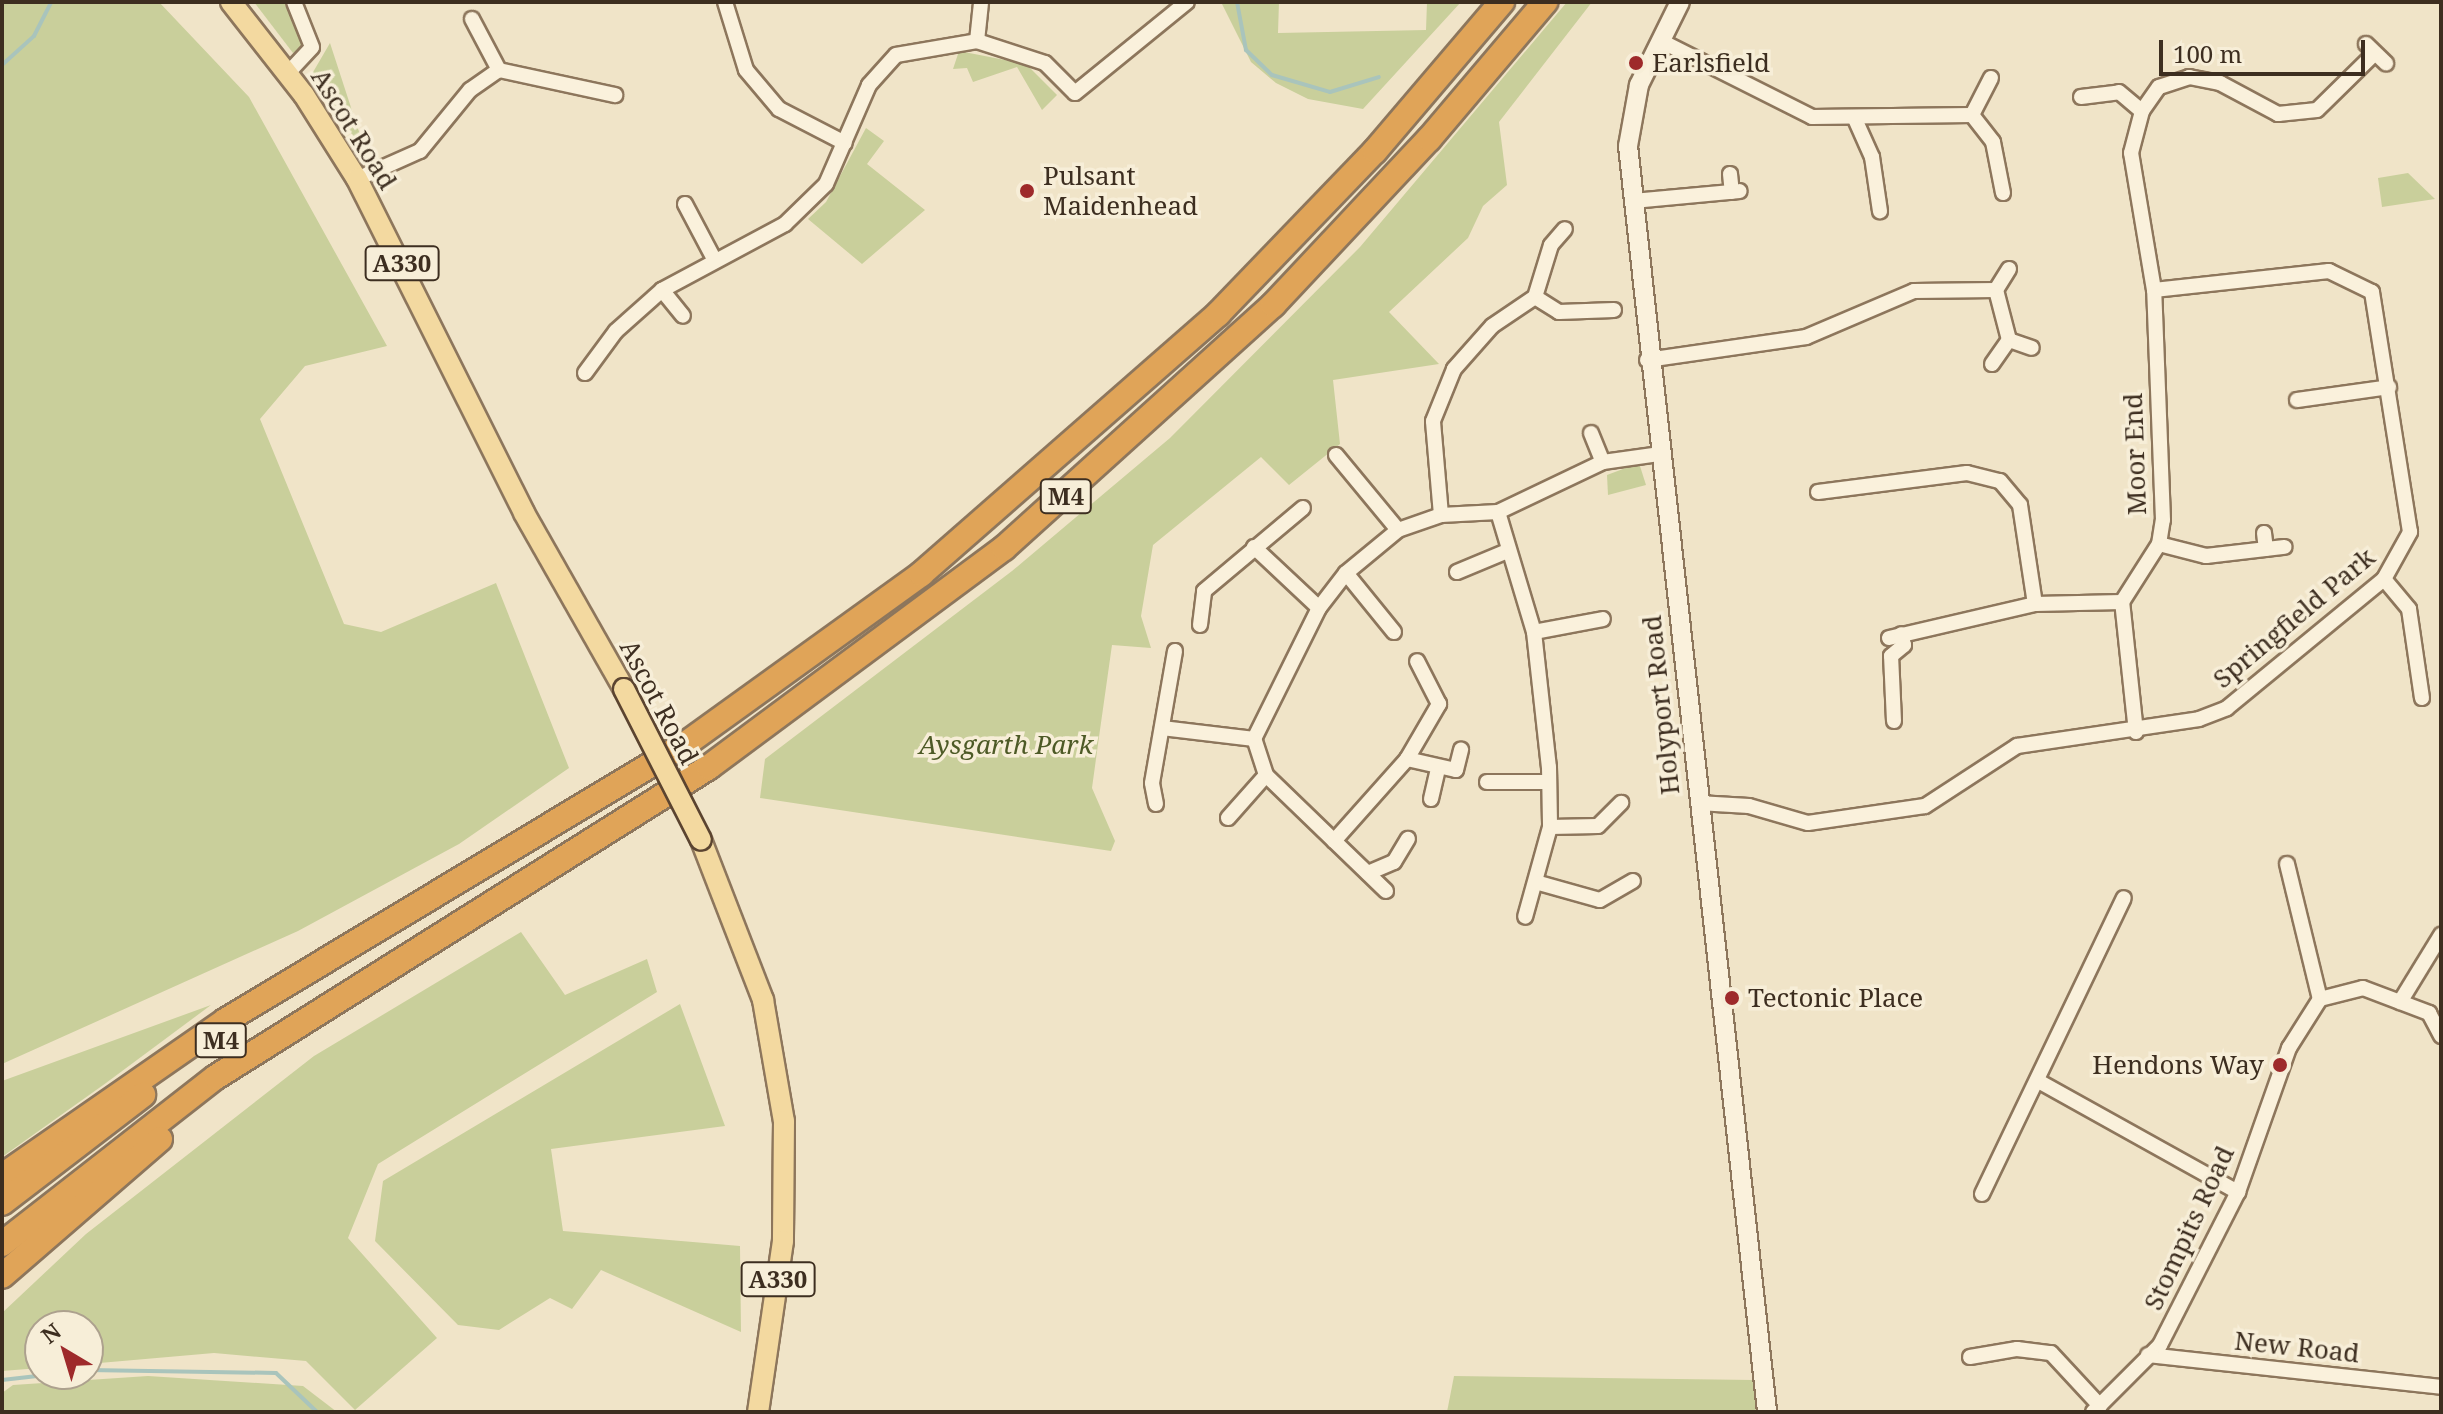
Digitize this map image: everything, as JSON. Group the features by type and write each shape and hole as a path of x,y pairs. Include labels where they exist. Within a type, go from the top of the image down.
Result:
{"highway":[{"name":"M4","path":"2,1203 188,1062 450,890 752,699 1030,485 1297,234 1502,2"},
{"name":"M4","path":"2,1244 167,1113 267,1045 709,767 1004,548 1263,314 1429,139 1545,2"},
{"name":"M4","path":"2,1176 225,1021 450,890"},
{"name":"M4","path":"2,1276 267,1045"}],"main road":[{"name":"Ascot Road","path":"231,2 288,73 357,179 524,513 624,689 701,840 756,976 783,1109 783,1241 758,1412"}],"street":[{"name":"Ascot Road","path":"288,73 312,47 294,2"},
{"path":"725,2 754,80 779,109 845,143"},
{"path":"977,41 981,2"},
{"path":"585,373 589,354 662,290 713,257 785,224 826,184 869,85 896,55 977,41 1045,63 1075,93 1187,2"},
{"name":"Holyport Road","path":"1680,2 1663,42 1639,85 1628,146 1647,360 1767,1412"},
{"path":"472,19 499,70"},
{"path":"1663,42 1812,117 1855,119 1885,114 1972,115"},
{"path":"2081,97 2119,92 2142,111 2159,87 2189,77 2220,83 2276,121 2317,110 2376,54"},
{"path":"357,179 420,151 470,90 499,70 550,76 582,97 615,95"},
{"path":"1972,115 1991,78"},
{"name":"Moor End","path":"2122,602 2159,544 2154,290 2142,259 2131,153 2142,111"},
{"path":"1972,115 1993,142 2003,193"},
{"path":"1855,119 1872,157 1880,211"},
{"path":"1633,201 1736,192 1730,174"},
{"path":"685,204 713,257"},
{"path":"1441,515 1433,421 1454,369 1492,326 1535,297 1551,245 1565,229"},
{"path":"1992,364 2009,340 1996,290 2009,269"},
{"name":"Springfield Park","path":"1698,803 1749,806 1808,823 1925,806 2017,746 2136,732 2227,708 2384,579 2410,532 2382,318 2372,292 2350,275 2329,271 2154,290"},
{"path":"662,290 683,316"},
{"path":"1647,360 1806,337 1914,291 1996,290"},
{"path":"1535,297 1559,312 1614,310"},
{"path":"2009,340 2032,348"},
{"path":"2297,400 2389,387"},
{"path":"1591,433 1603,462"},
{"path":"1386,891 1266,775 1254,739 1319,608 1346,573 1398,530 1441,515 1498,512 1603,462 1660,454"},
{"path":"1336,455 1398,530"},
{"path":"1818,492 1967,473 2000,481 2020,505 2035,604"},
{"path":"1200,625 1204,591 1303,508"},
{"path":"1498,512 1505,552 1534,632 1549,782 1550,827 1539,883 1525,917"},
{"path":"2264,533 2266,549"},
{"path":"2159,544 2206,556 2284,547"},
{"path":"1254,547 1319,608"},
{"path":"1457,572 1505,552"},
{"path":"1346,573 1394,632"},
{"path":"2384,579 2409,609 2422,698"},
{"path":"1894,721 1891,656 1904,645 1895,636 2035,604 2122,602 2136,732"},
{"path":"1534,632 1603,619"},
{"path":"1156,804 1162,728 1175,651"},
{"path":"1334,841 1407,759 1439,704 1417,661"},
{"path":"1162,728 1254,739"},
{"path":"1407,759 1456,770 1461,750"},
{"path":"1431,799 1438,768"},
{"path":"1228,818 1266,775"},
{"path":"1487,782 1549,782"},
{"path":"1550,827 1598,826 1621,803"},
{"path":"1368,873 1394,862 1408,839"},
{"path":"2287,864 2320,999 2363,988 2429,1013 2441,1036"},
{"path":"1539,883 1600,900 1633,881"},
{"path":"1982,1194 2040,1082 2124,898"},
{"path":"2400,1002 2441,935"},
{"name":"Stompits Road","path":"2096,1409 2148,1355 2238,1192 2289,1048 2320,999"},
{"path":"2040,1082 2238,1192"},
{"path":"1970,1357 2017,1349 2051,1353 2096,1409"},
{"name":"New Road","path":"2148,1355 2441,1387"}],"green space":[{"path":"2,2 159,2 249,97 387,346 305,366 260,419 344,624 381,632 496,583 569,768 459,844 298,931 2,1064"},
{"path":"254,2 284,2 306,45 293,53"},
{"path":"1221,2 1279,2 1278,33 1426,30 1427,2 1461,2 1363,109 1308,99 1276,83 1251,62"},
{"name":"Aysgarth Park","path":"1567,2 1592,2 1499,122 1507,185 1483,206 1468,238 1389,312 1439,364 1333,380 1340,444 1289,485 1261,457 1153,545 1141,616 1151,648 1112,645 1092,788 1115,841 1111,851 760,798 765,759 1012,571 1170,438 1360,247"},
{"path":"330,43 358,129 369,156 309,79"},
{"path":"959,51 1026,64 1057,95 1042,110 1017,67 973,82 967,68 953,69"},
{"path":"866,128 884,141 867,164 925,210 862,264 808,219 826,202"},
{"path":"2408,173 2435,199 2382,207 2378,178"},
{"path":"1639,463 1646,485 1608,495 1607,475"},
{"path":"521,932 565,995 647,959 657,992 378,1164 348,1238 437,1338 355,1410 306,1361 214,1353 104,1363 104,1310 24,1310 24,1369 2,1371 2,1313 86,1234 314,1056"},
{"path":"680,1004 725,1126 551,1149 563,1231 740,1246 741,1332 601,1270 572,1309 550,1298 499,1330 458,1325 375,1241 383,1181"},
{"path":"211,1005 106,1083 2,1157 2,1081"},
{"path":"148,1376 303,1386 337,1412 2,1412 2,1393 13,1385 24,1384 24,1390 104,1390 104,1379"},
{"path":"1454,1376 1753,1380 1756,1412 1447,1412"}],"waterway":[{"path":"2,65 34,36 51,2"},
{"path":"1237,2 1246,50 1272,75 1330,92 1379,77"},
{"path":"104,1370 276,1373 317,1412"},
{"path":"2,1380 24,1378"}],"place":[{"name":"Earlsfield","path":"1636,63"},
{"name":"Pulsant Maidenhead","path":"1027,191"},
{"name":"Tectonic Place","path":"1732,998"},
{"name":"Hendons Way","path":"2280,1065"}]}
